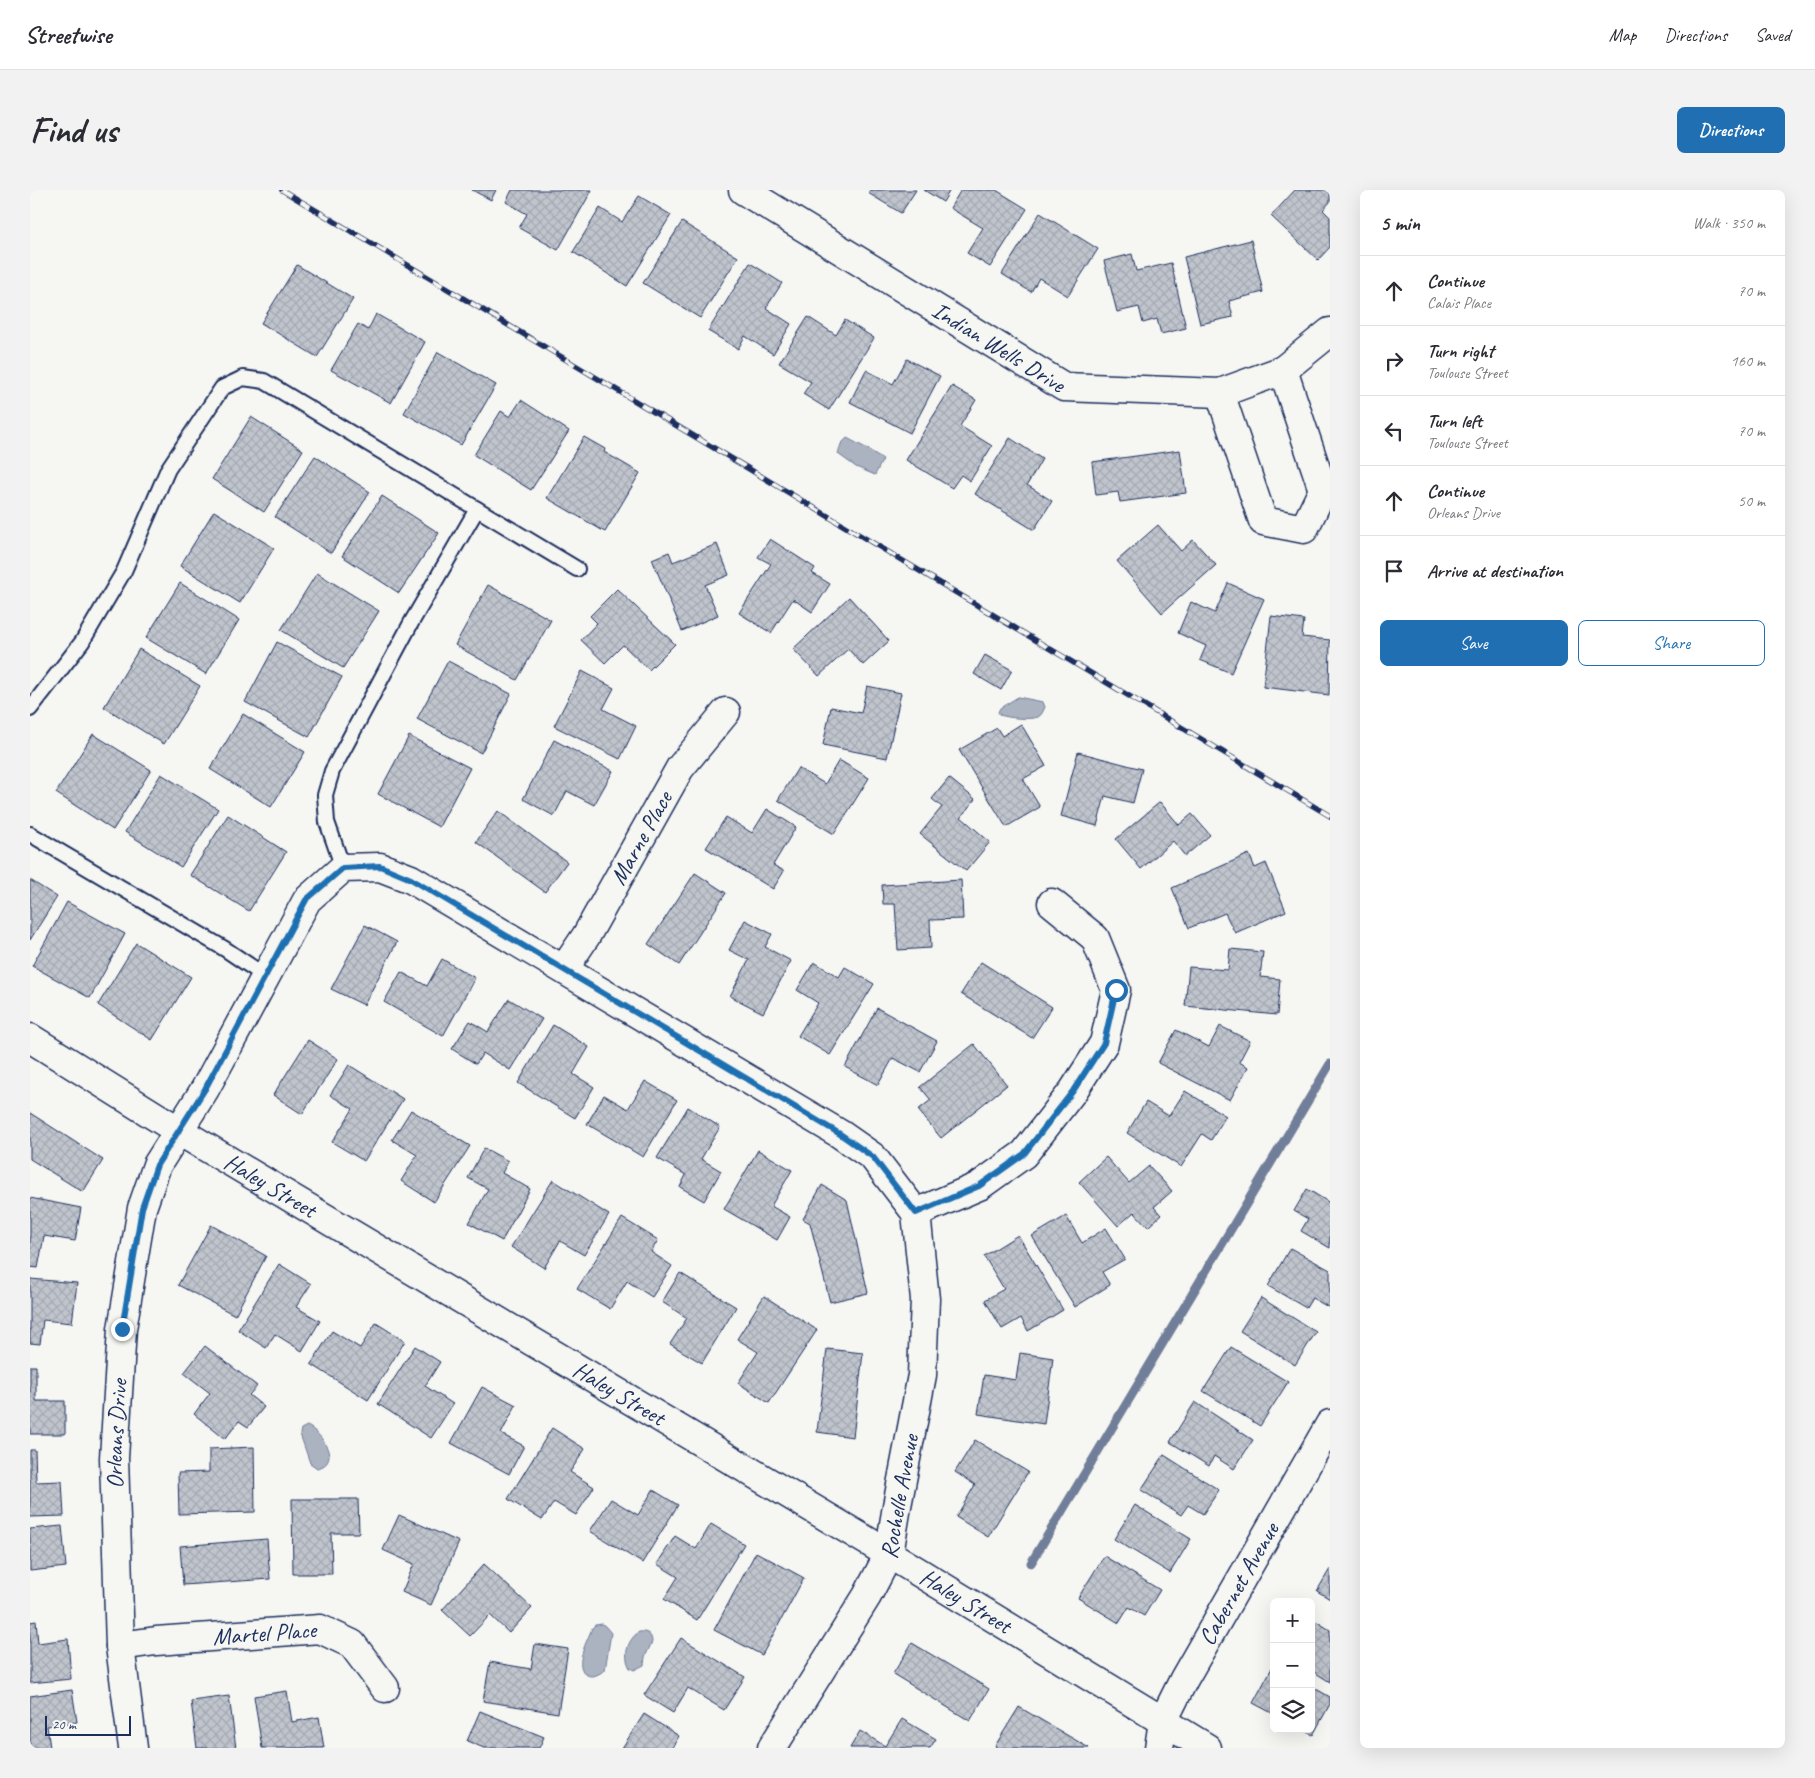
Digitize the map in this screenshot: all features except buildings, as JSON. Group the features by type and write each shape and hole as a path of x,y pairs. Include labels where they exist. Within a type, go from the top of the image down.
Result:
{"street":[{"name":"Indian Wells Drive","path":"743,190 1064,387 1220,393 1283,370 1330,332"},
{"path":"1220,393 1263,521 1304,530 1323,490 1283,370"},
{"name":"Marne Place","path":"564,969 586,936 680,768 726,712"},
{"path":"343,868 380,866 411,879 840,1134 873,1157 916,1213 979,1186 1024,1154 1073,1091 1104,1043 1116,990 1095,938 1052,904"},
{"name":"Orleans Drive","path":"133,1748 120,1646 114,1458 122,1329 142,1208 157,1165 205,1089 306,900 343,868"},
{"name":"Haley Street","path":"30,1038 179,1131 889,1554 1207,1748"},
{"name":"Rochelle Avenue","path":"772,1748 868,1596 889,1554 922,1375 926,1299 916,1213"},
{"name":"Cabernet Avenue","path":"1159,1748 1163,1721 1184,1679 1330,1424"},
{"name":"Martel Place","path":"120,1646 156,1641 320,1629 352,1644 385,1688"}],"lane":[{"path":"30,709 82,642 124,571 168,469 222,388 243,378 264,381 577,569"},
{"path":"343,868 327,822 324,795 332,771 411,623 477,509"},
{"path":"30,834 225,950 265,976"}],"shaded area":[{"path":"847,438 883,459 875,475 856,467 838,454 841,444"},
{"path":"1018,697 1043,702 1045,707 1038,717 1013,718 1000,715 998,712 1000,708"},
{"path":"307,1426 323,1440 329,1454 325,1465 317,1468 310,1463 300,1434 301,1429"},
{"path":"602,1624 611,1633 605,1670 596,1675 589,1676 583,1671 581,1666 582,1653 592,1628 595,1625"},
{"path":"639,1632 648,1634 652,1642 645,1657 644,1665 634,1670 630,1668 628,1663 627,1648"}],"waterway":[{"path":"1031,1563 1330,1064"}],"railway":[{"path":"282,190 1330,816"}],"route":[{"path":"122,1329 142,1208 157,1165 205,1089 306,900 343,868 380,866 411,879 840,1134 873,1157 916,1213 979,1186 1024,1154 1073,1091 1104,1043 1116,990"}]}
